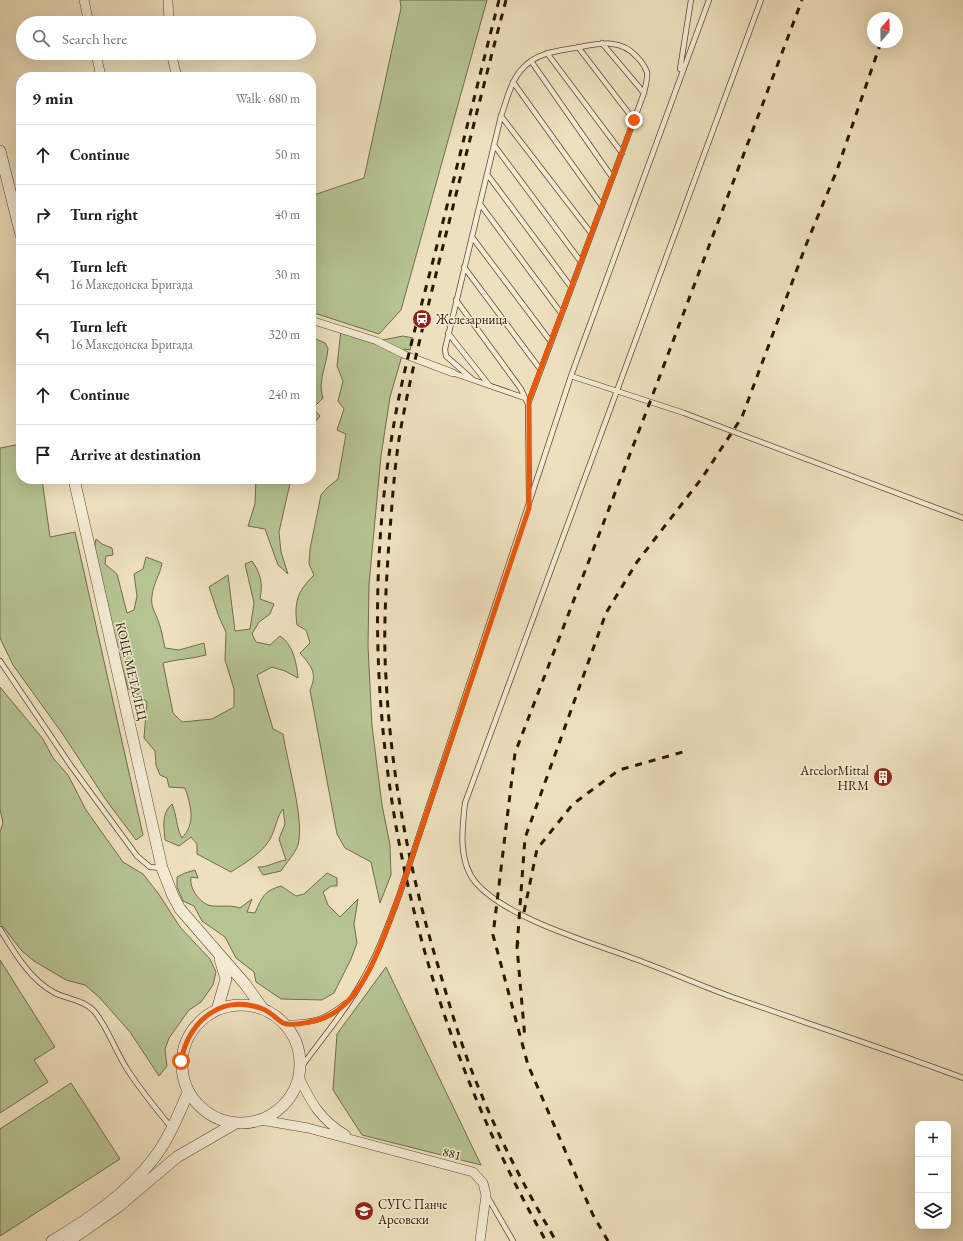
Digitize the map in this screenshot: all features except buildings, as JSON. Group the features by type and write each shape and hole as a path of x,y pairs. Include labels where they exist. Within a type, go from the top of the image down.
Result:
{"street":[{"path":"84,0 87,16"},
{"path":"168,0 169,16"},
{"path":"97,60 100,72"},
{"path":"173,60 176,72"},
{"path":"0,151 16,215"},
{"path":"316,322 377,342 403,354 454,373"},
{"name":"КОЦЕ МЕТАЛЕЦ","path":"75,484 162,868 180,909 245,984 263,1009"},
{"name":"КОЦЕ МЕТАЛЕЦ","path":"217,951 226,979 217,1010"},
{"path":"240,1005 263,1009 284,1023 292,1034 298,1047 302,1066 299,1078 292,1096 279,1111 261,1120 248,1124 234,1124 220,1120 207,1114 196,1104 188,1093 182,1072 181,1061 184,1045 192,1030 203,1018 217,1010 240,1005"},
{"name":"881","path":"299,1078 309,1099 319,1114 338,1130 354,1140"},
{"path":"52,1241 79,1225 128,1186 154,1158 173,1128 188,1093"},
{"name":"881","path":"261,1120 308,1128 473,1172 483,1183 486,1195"},
{"path":"69,1241 120,1206 177,1157 234,1124"},
{"path":"480,1241 486,1195"}],"lane":[{"path":"679,78 691,0"},
{"path":"302,1066 340,1015 362,982 381,944 399,896 529,508 571,376 679,78 709,0"},
{"path":"761,0 616,390 465,804 462,830 466,863 475,882 505,907 552,928 731,996 963,1078"},
{"path":"602,43 644,93"},
{"path":"472,379 446,356 445,349 501,116 513,82 531,60 547,53 602,43 617,44 631,50 641,60 647,73 644,93 528,404 529,508"},
{"path":"578,48 634,120"},
{"path":"547,53 622,153"},
{"path":"531,60 612,177"},
{"path":"513,82 602,206"},
{"path":"501,116 591,233"},
{"path":"494,145 581,262"},
{"path":"487,174 571,287"},
{"path":"480,204 561,313"},
{"path":"472,237 551,342"},
{"path":"464,267 540,370"},
{"path":"456,300 521,388 528,404"},
{"path":"448,333 489,385"},
{"path":"454,373 525,398"},
{"path":"571,376 684,413 963,518"},
{"path":"0,661 2,667 137,856 150,867 162,868"},
{"path":"0,929 29,972 42,985 55,993 83,1003 92,1009 105,1026 127,1069 173,1128"},
{"path":"284,1023 311,1022 329,1016 349,1000"},
{"path":"486,1195 513,1241"}],"green space":[{"path":"400,0 487,0 401,310 379,334 316,314 316,194 364,178 401,8"},
{"path":"341,330 377,341 403,336 413,338 410,350 404,349 390,397 381,456 369,584 368,646 372,726 382,805 390,845 391,875 380,903 371,862 345,848 337,834 310,690 313,674 310,666 300,653 310,643 306,630 297,625 296,617 300,592 314,575 309,564 310,549 321,495 338,479 346,434 337,430 344,409 338,401 343,381 337,366"},
{"path":"316,339 325,343 328,348 321,386 323,398 316,405"},
{"path":"316,411 320,416 316,421"},
{"path":"16,445 16,484 43,484 50,537 75,532 143,835 136,840 106,800 62,733 13,665 0,638 0,448"},
{"path":"256,484 290,484 279,532 281,552 288,574 278,565 265,529 248,526 255,504"},
{"path":"96,539 102,544 112,548 113,555 106,556 105,564 117,574 127,613 134,610 137,596 134,574 143,569 146,557 162,563 154,587 152,600 165,648 179,650 204,643 206,655 163,663 173,713 182,722 212,719 234,707 234,689 225,660 226,632 219,617 209,587 228,575 235,631 250,629 254,603 245,564 252,561 255,566 260,579 260,599 274,604 270,614 259,622 252,634 256,642 270,645 280,636 288,644 294,655 298,678 285,671 272,667 257,675 273,729 283,734 295,791 299,821 300,834 297,848 281,871 263,875 258,867 286,860 279,839 285,824 283,809 272,835 265,846 254,856 231,872 197,854 197,844 191,837 179,846 165,840 164,826 168,808 172,804 182,838 191,820 189,801 185,788 169,787 167,778 160,775 156,765 155,751 144,738 147,702 128,689 113,635 108,606 96,563"},
{"path":"0,687 43,739 53,758 68,775 86,810 123,862 143,874 158,893 180,927 210,959 216,972 213,985 201,1002 189,1010 169,1038 165,1049 167,1066 159,1076 130,1032 99,997 85,985 66,980 34,961 22,951 0,923 0,832 3,823 0,809"},
{"path":"195,870 198,878 191,877 191,885 195,893 204,903 212,906 232,906 240,908 252,899 247,912 255,913 264,895 275,888 281,886 296,896 304,894 327,873 337,878 337,886 331,886 323,892 328,905 340,917 358,899 354,924 357,943 351,959 334,993 322,1000 281,999 256,982 254,972 236,958 225,937 202,921 194,906 183,901 177,887 177,877"},
{"path":"0,960 55,1047 34,1060 48,1082 0,1113"},
{"path":"386,967 481,1165 362,1135 333,1090 337,1034"},
{"path":"71,1083 120,1159 0,1236 0,1129"}],"railway":[{"path":"499,0 410,350 397,407 382,514 378,622 383,730 398,837 422,943 455,1046 497,1145 546,1241"},
{"path":"506,0 425,318 400,433 388,559 385,610 385,661 392,752 397,788 419,898 429,934 463,1046 488,1110 515,1168 556,1241"},
{"path":"608,1241 593,1215 528,1065 493,935 515,753 802,0"},
{"path":"517,947 525,838 606,613 637,562 702,478 742,417 806,245 837,170 879,48"},
{"path":"524,912 537,849 573,804 619,770 683,752"},
{"path":"518,942 517,947 525,1039"}],"place":[{"name":"Железарница","path":"422,319"},
{"name":"ArcelorMittal HRM","path":"883,777"},
{"name":"СУГС Панче Арсовски","path":"364,1211"}],"route":[{"path":"181,1061 184,1045 192,1030 203,1018 228,1006 252,1006 263,1009 284,1023 311,1022 329,1016 349,1000 362,982 381,944 399,896 450,739 529,508 529,400 634,120"}]}
